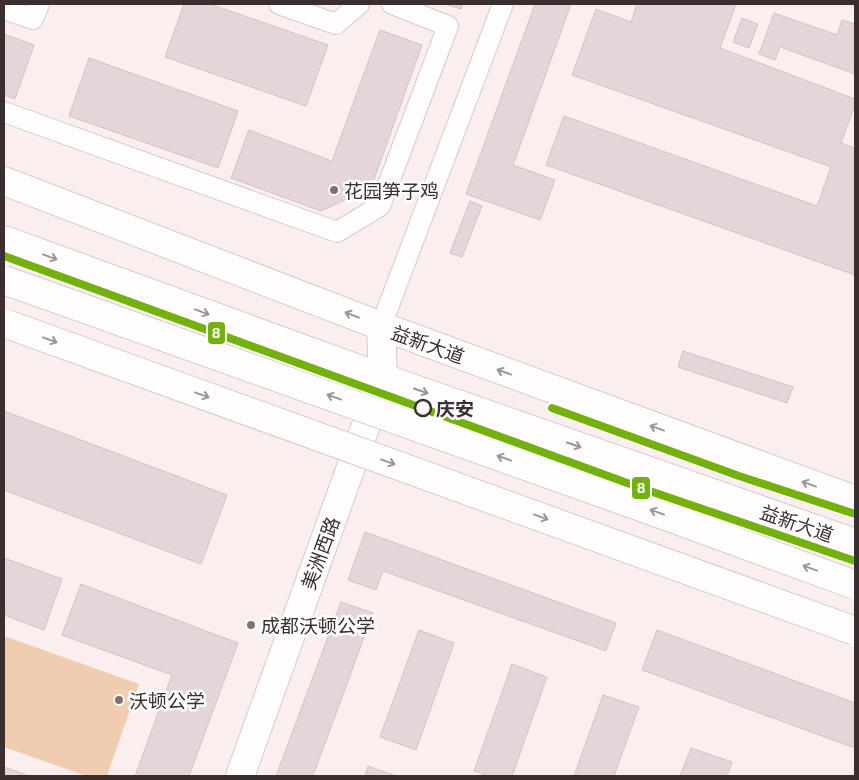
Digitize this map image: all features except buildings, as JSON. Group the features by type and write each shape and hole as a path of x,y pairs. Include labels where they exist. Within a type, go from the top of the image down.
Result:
{"main road":[{"name":"益新大道","path":"4,181 381,326 855,500"},
{"name":"益新大道","path":"4,240 383,378 855,543"},
{"path":"4,280 669,516 855,585"},
{"path":"4,323 855,631"},
{"name":"美洲西路","path":"240,776 383,378 381,326"}],"street":[{"path":"4,9 33,19 39,4"},
{"path":"279,4 336,24 359,4"},
{"path":"4,112 337,232 380,206 448,26 392,4"},
{"path":"381,326 503,4"}],"shaded area":[{"path":"4,636 139,684 107,776 86,776 4,747"}],"transit line":[{"name":"8","path":"4,256 641,488 855,561"},
{"name":"8","path":"552,408 739,476 855,514"}],"place":[{"name":"花园笋子鸡","path":"334,190"},
{"name":"庆安","path":"423,408"},
{"name":"成都沃顿公学","path":"251,625"},
{"name":"沃顿公学","path":"119,700"}]}
